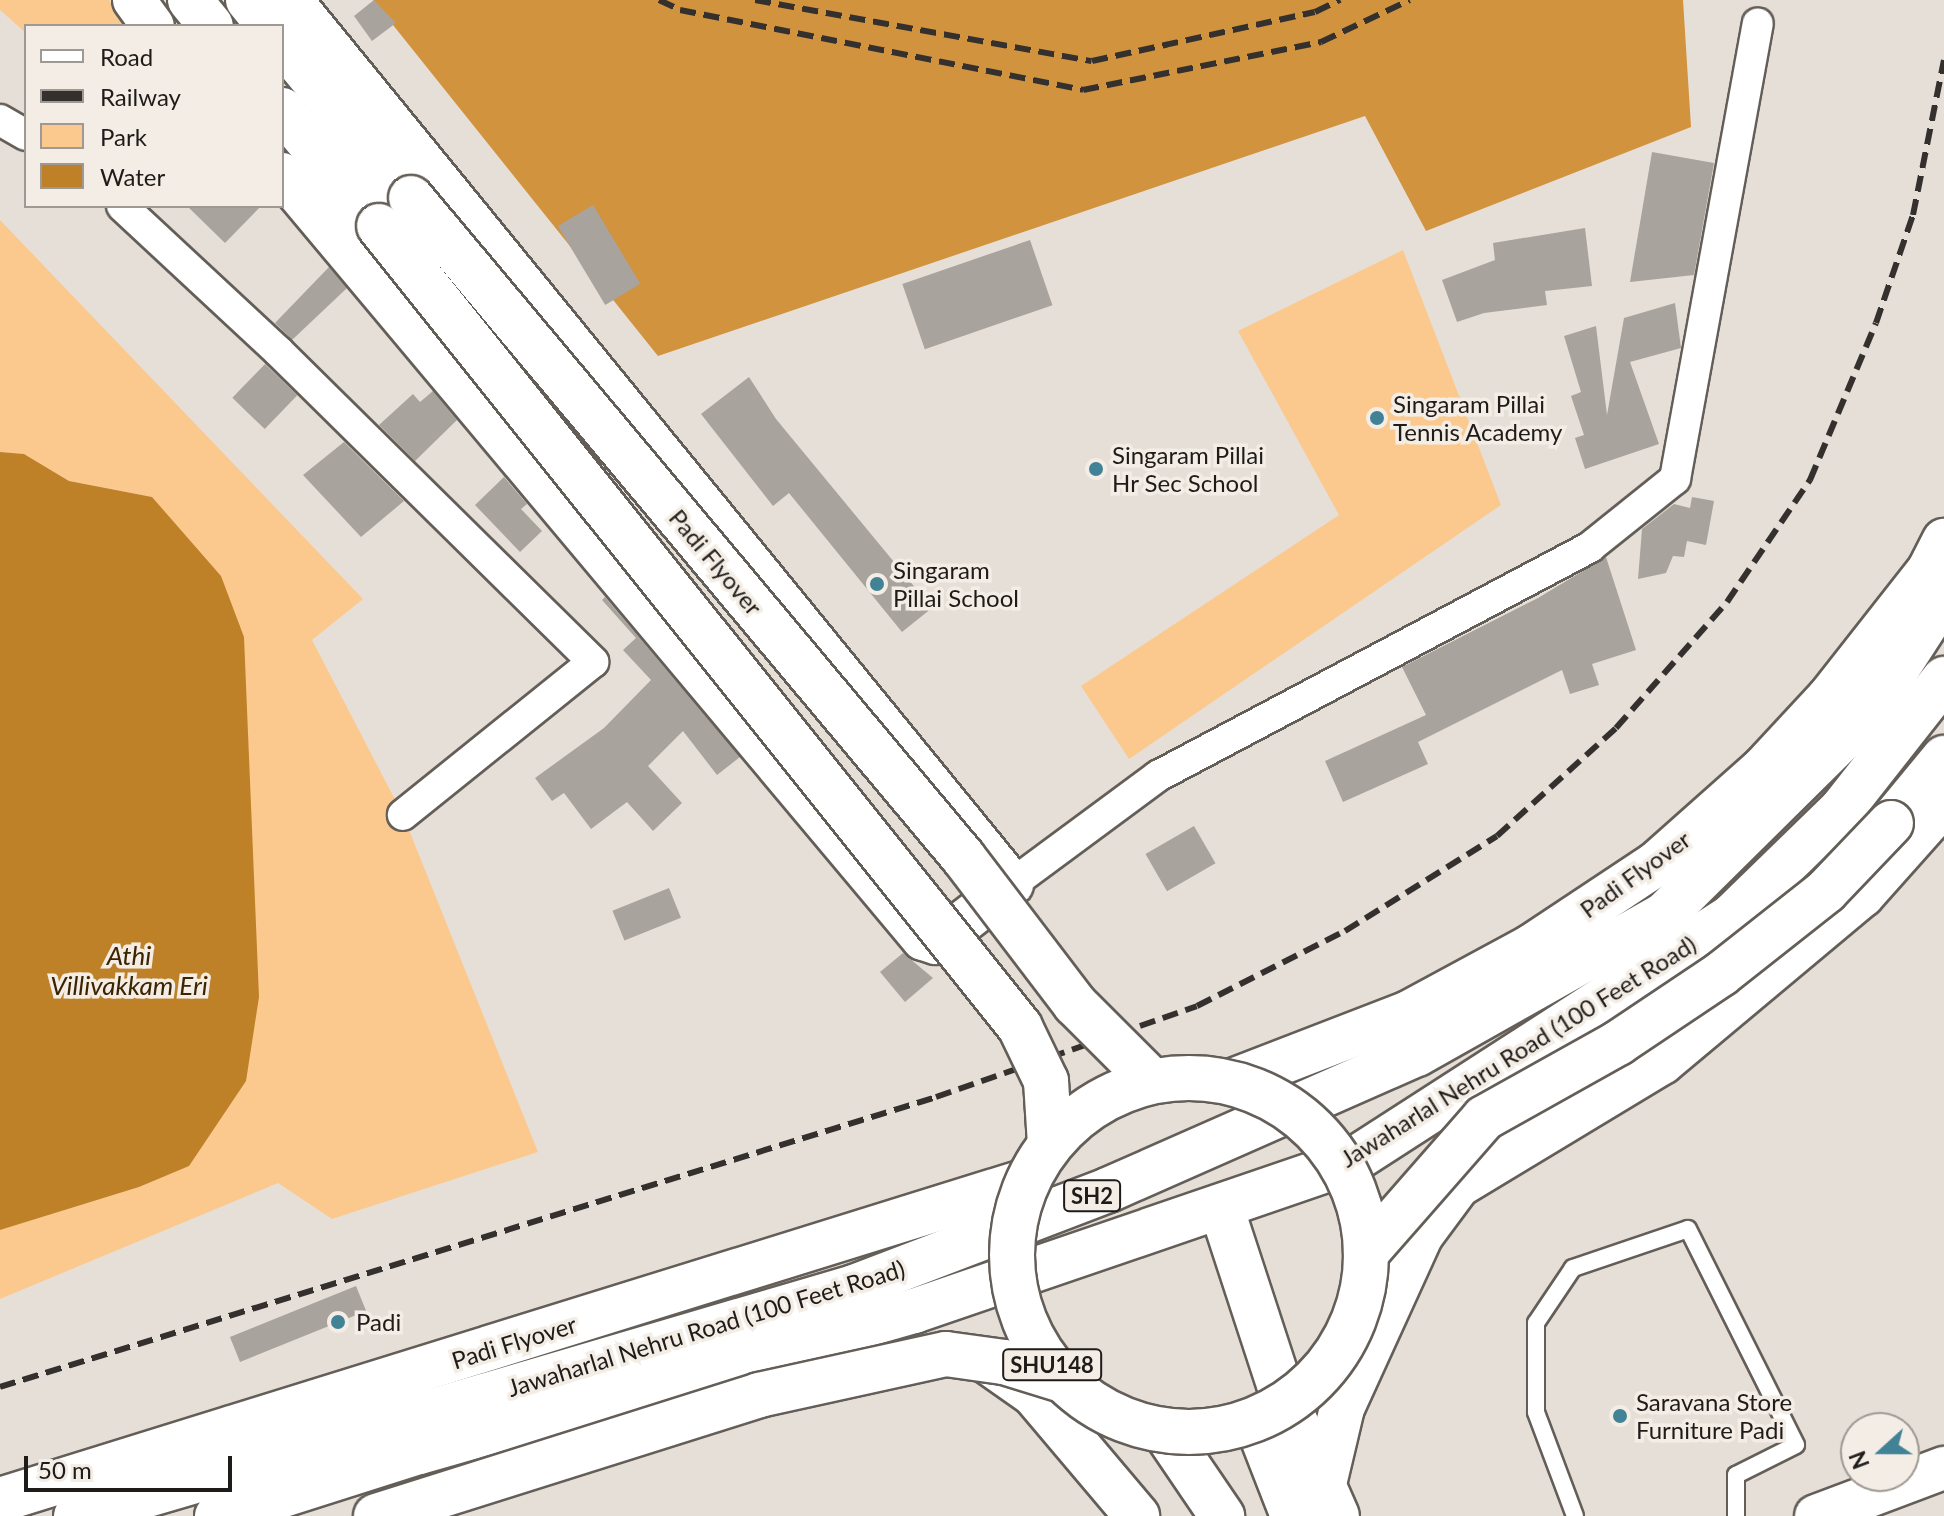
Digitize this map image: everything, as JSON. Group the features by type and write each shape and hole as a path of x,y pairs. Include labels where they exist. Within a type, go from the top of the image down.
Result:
{"main road":[{"path":"190,0 209,24"},
{"path":"248,0 267,24"},
{"name":"Padi Flyover","path":"284,44 963,857 1075,1004 1152,1081"},
{"path":"284,112 1020,1027 1046,1081 1050,1144"},
{"name":"Padi Flyover","path":"1230,1082 1409,1013 1531,947 1656,864 1763,769 1829,698 1929,571 1944,541"},
{"name":"Jawaharlal Nehru Road (100 Feet Road)","path":"76,1516 854,1287 1108,1190 1417,1054 1664,915 1869,712 1944,596"},
{"name":"Jawaharlal Nehru Road (100 Feet Road)","path":"217,1516 419,1452 914,1311 1352,1161 1522,1047 1733,915 1841,810 1944,679"},
{"path":"1366,1253 1484,1118 1618,1043 1721,974 1814,900 1891,823 1944,758"},
{"path":"1330,1500 1342,1408 1421,1235 1458,1185 1662,1062 1839,914 1944,803"},
{"path":"1522,1047 1562,1123"},
{"name":"Padi Flyover","path":"376,1516 759,1395 946,1354 1004,1362 1062,1380 1110,1414 1165,1432 1211,1432 1256,1421 1302,1393 1337,1354 1359,1305 1366,1253 1356,1195 1327,1144 1284,1105 1230,1082 1191,1077 1152,1081 1095,1103 1050,1144 1027,1181 1014,1222 1014,1279 1019,1307 1037,1346 1062,1380"},
{"name":"Padi Flyover","path":"0,1500 1027,1181"},
{"path":"1221,1207 1279,1384 1330,1500"},
{"path":"914,1311 1034,1394 1137,1516"},
{"path":"1256,1421 1293,1516"},
{"path":"1165,1432 1222,1516"}],"street":[{"path":"134,0 152,24"},
{"path":"291,0 1012,884"},
{"path":"284,176 923,939 936,943 1158,776 1590,547 1675,479 1758,23"},
{"path":"0,120 24,134"},
{"path":"124,208 278,351 593,662 403,815"},
{"path":"1816,1516 1944,1468"}],"lane":[{"path":"1575,1516 1536,1412 1536,1323 1573,1268 1688,1229 1796,1445 1736,1475 1736,1516"}],"green space":[{"path":"0,0 109,0 125,24 24,24 24,31 0,10"},
{"path":"0,220 363,599 312,640 403,815 538,1152 332,1219 278,1183 0,1299 0,1230 139,1187 189,1165 152,497 69,481 24,454 0,452"},
{"name":"Singaram Pillai Tennis Academy","path":"1403,250 1501,505 1129,759 1081,686 1339,515 1238,331"}],"shaded area":[{"path":"373,0 1683,0 1691,127 1426,231 1365,116 658,356"}],"water":[{"name":"Athi Villivakkam Eri","path":"0,452 24,454 69,481 152,497 221,576 244,637 259,997 246,1081 189,1166 139,1187 0,1230"}],"building":[{"path":"374,0 396,23 372,41 354,16"},
{"path":"1652,152 1714,163 1694,275 1630,282"},
{"path":"593,205 640,284 605,305 558,226"},
{"path":"189,208 259,208 225,243"},
{"path":"1585,228 1592,286 1545,291 1547,305 1484,313 1457,322 1442,280 1495,260 1493,243"},
{"path":"1030,240 1052,305 925,349 902,284"},
{"path":"329,267 347,288 292,340 275,323"},
{"path":"1675,303 1681,348 1630,362 1659,444 1585,469 1575,438 1584,435 1571,396 1581,392 1564,336 1596,326 1607,415 1624,318"},
{"path":"265,364 297,395 265,429 232,398"},
{"path":"749,377 776,419 932,608 902,632 789,493 773,506 701,414"},
{"path":"433,391 457,420 415,461 379,425 413,394 420,402"},
{"path":"344,442 404,501 361,537 303,475"},
{"path":"504,477 527,504 521,509 542,531 520,552 475,505"},
{"path":"1692,497 1714,501 1706,545 1687,541 1684,557 1673,556 1666,573 1638,579 1642,529 1674,504 1690,508"},
{"path":"1606,557 1636,650 1592,664 1599,685 1570,694 1562,670 1418,742 1428,764 1343,802 1325,761 1426,715 1402,667 1538,598"},
{"path":"605,597 740,757 717,775 683,731 648,766 682,803 653,831 627,802 591,829 564,793 552,801 535,778 604,728 651,680 623,650 636,638 602,600"},
{"path":"1194,826 1216,863 1167,891 1146,854"},
{"path":"669,888 681,918 624,941 612,911"},
{"path":"903,953 933,978 905,1002 880,972"},
{"path":"356,1286 366,1311 240,1362 230,1337"}],"railway":[{"path":"659,0 680,10 1083,90 1321,42 1410,0"},
{"path":"755,0 1092,61 1315,12 1340,0"},
{"path":"0,1387 936,1097 1197,1006 1345,931 1497,836 1616,728 1727,602 1810,480 1876,323 1913,215 1944,60"}],"place":[{"name":"Singaram Pillai Tennis Academy","path":"1377,418"},
{"name":"Singaram Pillai Hr Sec School","path":"1096,469"},
{"name":"Singaram Pillai School","path":"877,584"},
{"name":"Padi","path":"338,1322"},
{"name":"Saravana Store Furniture Padi","path":"1620,1416"}]}
